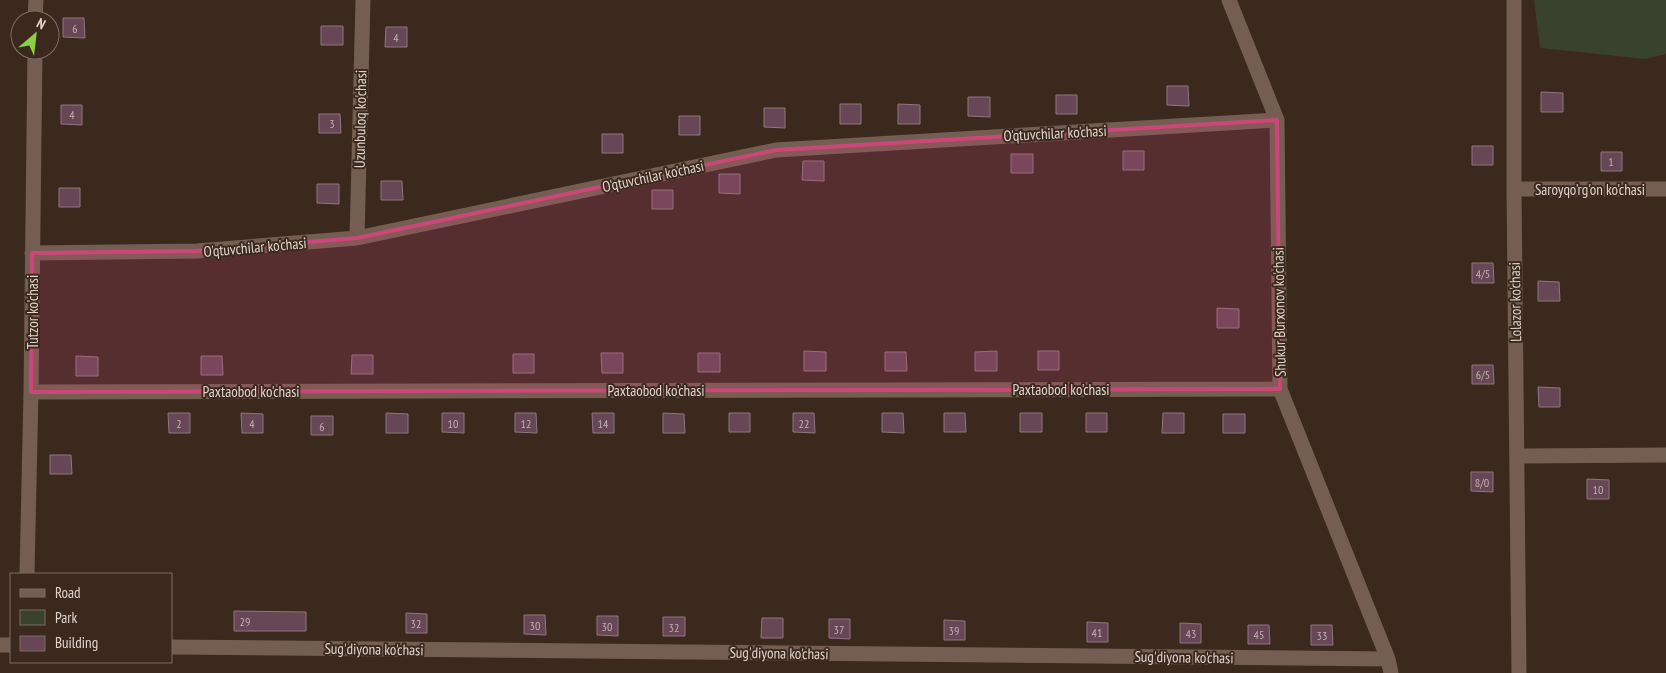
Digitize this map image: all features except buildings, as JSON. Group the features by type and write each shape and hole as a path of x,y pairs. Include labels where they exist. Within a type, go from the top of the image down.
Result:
{"street":[{"name":"Uzunbuloq ko'chasi","path":"357,238 362,0"},
{"name":"Shukur Burxonov ko'chasi","path":"1229,0 1277,120 1280,388 1390,666"},
{"name":"Lolazor ko'chasi","path":"1514,0 1519,673"},
{"name":"Tutzor ko'chasi","path":"28,573 35,60"},
{"name":"O'qtuvchilar ko'chasi","path":"32,253 197,251 357,238 776,150 1277,120"},
{"name":"Saroyqo'rg'on ko'chasi","path":"1514,189 1666,189"},
{"name":"Paxtaobod ko'chasi","path":"31,392 1280,388"},
{"path":"1517,456 1666,455"},
{"name":"Sug'diyona ko'chasi","path":"172,647 1390,666"}],"highlighted area":[{"path":"1277,120 1280,389 31,392 32,253 197,251 357,238 776,150"}],"green space":[{"path":"1534,0 1666,0 1666,54 1646,59 1540,48"}]}
